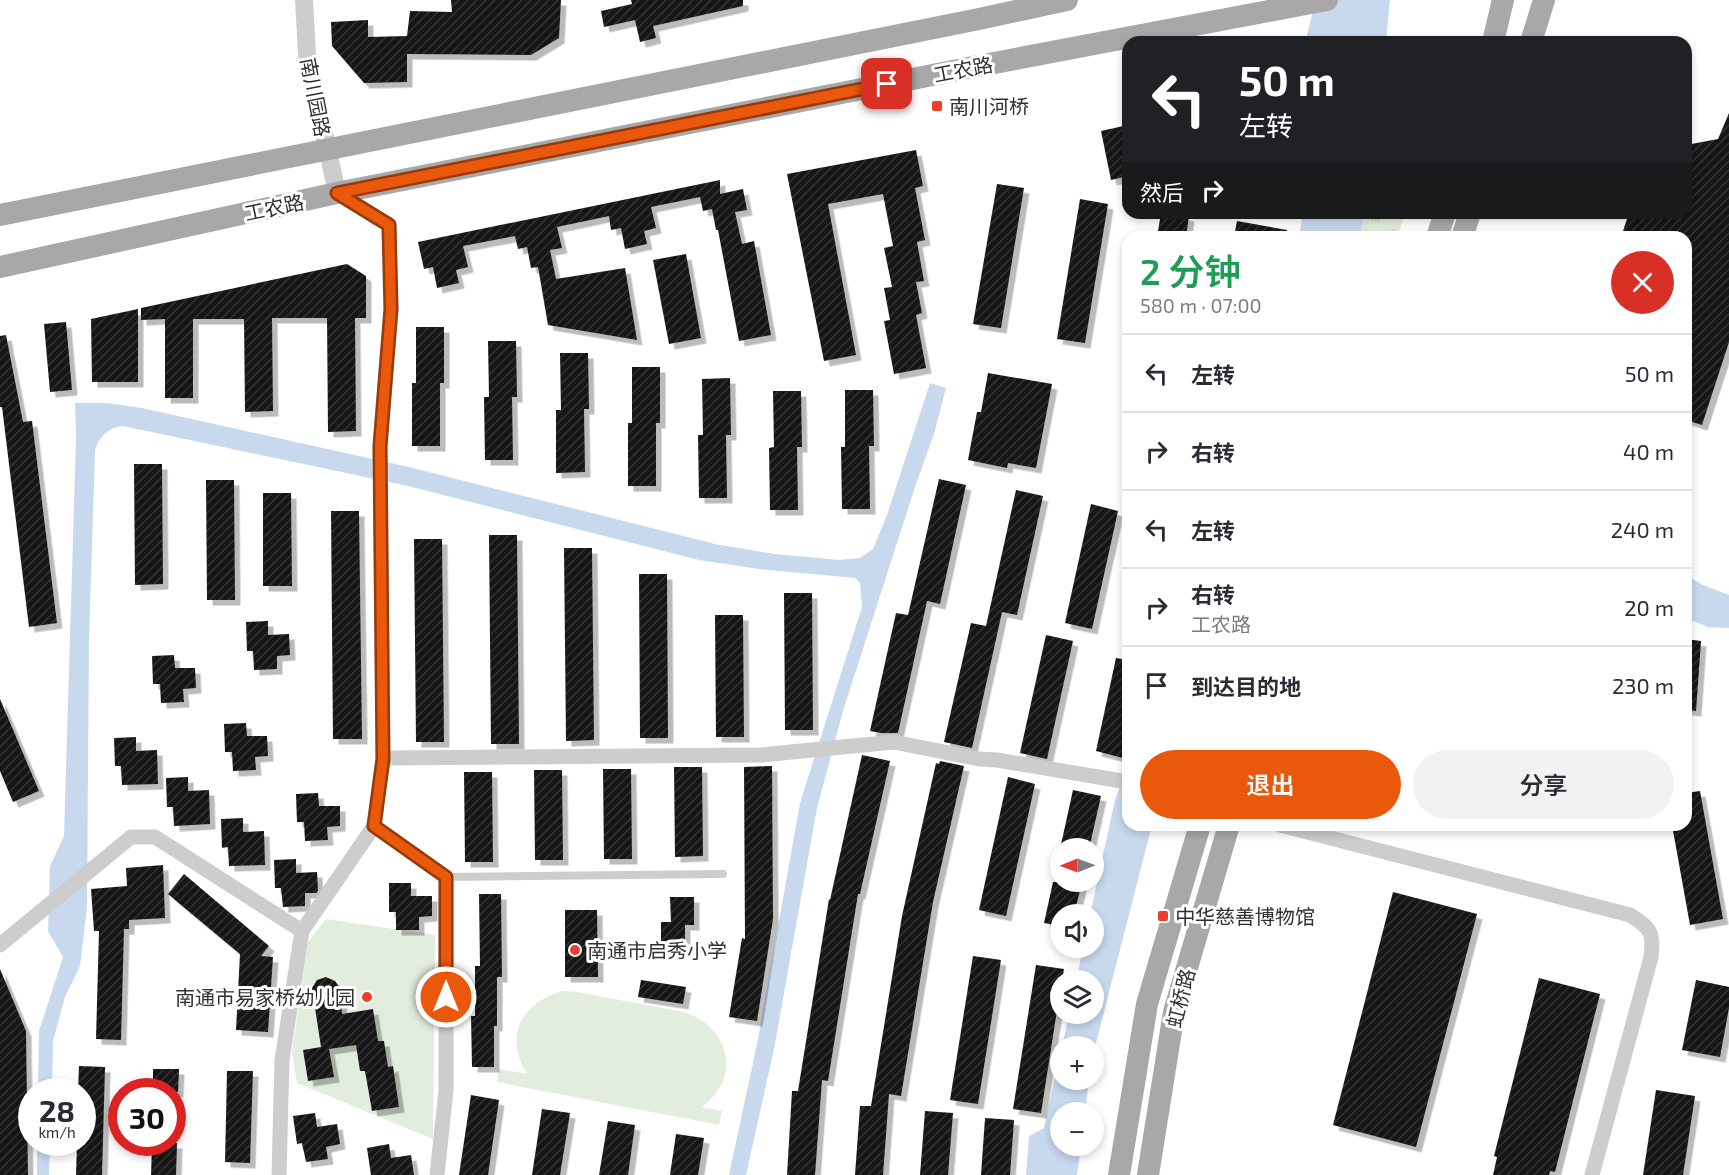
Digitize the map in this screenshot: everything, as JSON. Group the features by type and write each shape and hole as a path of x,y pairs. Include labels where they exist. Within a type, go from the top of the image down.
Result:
{"main road":[{"path":"0,215 968,22 1067,0"},
{"name":"工农路","path":"1136,36 1327,0"},
{"path":"1494,36 1503,0"},
{"path":"1533,36 1544,0"},
{"name":"工农路","path":"0,267 337,193 1122,39"},
{"name":"虹桥路","path":"1119,1175 1147,1005 1198,831"},
{"name":"虹桥路","path":"1148,1175 1174,1012 1227,831"}],"street":[{"name":"南川园路","path":"304,0 307,54 337,193"},
{"path":"279,1175 282,1060 302,931 374,826 383,759 381,452 391,309 389,225 337,193"},
{"path":"383,759 761,755 894,742 979,759 1122,781"},
{"path":"374,826 446,877 446,1090 437,1175"},
{"path":"1303,831 1630,915 1645,924 1653,938 1651,957 1592,1175"},
{"path":"0,945 131,837 154,837 302,931"}],"lane":[{"path":"446,877 723,874"}],"green space":[{"path":"1363,219 1403,219 1399,231 1361,231"},
{"name":"南通市易家桥幼儿园","path":"326,919 435,935 433,1139 297,1083 292,1051 308,942","holes":["326,977 338,987 342,1014 373,1009 378,1041 384,1041 388,1067 393,1067 399,1107 372,1111 365,1071 360,1071 356,1045 312,997 314,984","328,1046 333,1077 308,1081 303,1050"]},
{"path":"563,991 684,1012 700,1019 712,1029 725,1054 726,1068 723,1082 715,1095 702,1107 722,1111 719,1125 497,1082 499,1069 527,1074 517,1047 517,1034 521,1022 527,1012 537,1003"}],"water":[{"path":"1316,0 1390,0 1387,36 1307,36"},
{"path":"1302,219 1363,219 1361,231 1300,231"},
{"path":"930,383 946,388 934,434 843,711 817,808 774,1049 746,1175 729,1175 757,1044 800,803 862,607 860,583 855,578 759,569 699,560 408,486 123,426 113,428 99,441 95,450 89,640 87,908 80,966 65,997 53,1041 52,1078 38,1078 39,1031 63,957 48,931 50,866 64,836 76,437 75,403 107,403 142,408 409,467 715,544 775,554 839,560 860,558 873,549 887,515"},
{"path":"1692,579 1729,595 1729,628 1708,627 1692,620"},
{"path":"1122,782 1122,831 1150,831 1104,1012 1104,970 1078,970 1081,958 1104,958 1104,904 1092,904 1095,892 1104,892 1104,851 1115,800"},
{"path":"1067,1024 1101,1024 1098,1036 1064,1036"},
{"path":"1052,1090 1088,1090 1086,1102 1050,1102 1050,1156 1080,1156 1077,1175 1026,1175 1029,1136 1044,1128"},
{"path":"37,1156 50,1156 49,1175 37,1175"}],"building":[{"path":"451,0 561,0 559,38 531,55 407,54 407,82 364,83 332,46 331,22 368,20 368,37 407,36 410,11 452,12"},
{"path":"631,0 743,0 743,6 653,26 656,38 640,42 635,20 604,27 601,11 632,4"},
{"path":"1729,113 1729,342 1702,425 1692,422 1692,231 1623,231 1627,219 1692,219 1692,144 1718,139"},
{"path":"1122,126 1122,177 1111,180 1101,131"},
{"path":"916,150 923,186 915,188 925,240 917,242 924,281 916,282 922,313 916,315 926,368 894,374 884,321 890,320 884,288 892,287 884,248 893,246 883,194 828,204 856,355 824,361 787,174"},
{"path":"720,180 720,194 743,189 747,210 735,212 742,244 754,241 771,335 739,341 718,230 716,230 712,209 703,211 700,197 651,207 656,228 644,231 647,244 625,249 621,228 611,230 609,216 557,227 562,248 550,250 556,279 625,268 637,340 548,325 538,267 531,268 527,247 518,249 515,236 463,246 468,267 456,270 459,283 437,288 433,267 424,269 418,242"},
{"path":"997,184 1024,188 1001,328 973,324"},
{"path":"1080,199 1108,204 1085,343 1057,339"},
{"path":"1160,219 1189,219 1187,231 1158,231"},
{"path":"1237,221 1287,230 1287,231 1235,231"},
{"path":"686,254 701,338 669,344 653,260"},
{"path":"347,264 366,276 366,318 355,318 356,431 328,432 327,318 272,318 273,411 245,412 244,319 193,319 193,398 165,398 165,319 141,320 141,308"},
{"path":"138,309 138,382 92,382 91,319"},
{"path":"66,322 72,390 50,392 44,324"},
{"path":"416,327 444,327 444,383 440,383 440,446 412,446 412,383 416,383"},
{"path":"6,335 23,422 32,421 57,623 29,627 2,407 0,407 0,336"},
{"path":"488,341 516,341 517,397 512,397 513,460 485,460 484,397 489,397"},
{"path":"560,353 588,353 589,409 584,409 585,472 556,473 556,410 561,410"},
{"path":"632,367 660,367 660,423 656,423 656,486 628,486 628,423 632,423"},
{"path":"988,373 1052,384 1036,468 1008,463 1007,468 968,460 977,412 981,412"},
{"path":"730,378 731,435 726,435 727,498 699,498 698,435 703,435 702,379"},
{"path":"845,390 873,390 874,446 869,446 870,509 842,509 841,447 845,447"},
{"path":"773,391 801,391 802,447 797,447 798,510 770,510 769,448 774,447"},
{"path":"134,464 162,464 163,584 135,585"},
{"path":"939,479 966,485 940,604 927,601 898,733 870,731 896,613 908,615"},
{"path":"206,480 234,480 235,600 207,600"},
{"path":"1016,490 1043,496 1017,615 1002,612 972,748 944,742 971,623 986,626"},
{"path":"263,493 291,493 292,586 263,586"},
{"path":"1091,504 1118,511 1092,629 1065,623"},
{"path":"331,511 359,511 362,739 333,739"},
{"path":"489,535 517,535 519,744 491,744"},
{"path":"414,539 442,539 444,742 416,742"},
{"path":"564,548 592,548 594,740 566,741"},
{"path":"639,574 667,574 668,738 640,738"},
{"path":"784,593 812,593 813,730 785,730"},
{"path":"715,615 743,615 744,737 716,737"},
{"path":"268,621 268,635 289,634 290,655 277,656 277,669 254,670 253,651 247,651 246,622"},
{"path":"1046,635 1073,641 1047,759 1020,753"},
{"path":"1692,640 1701,641 1696,711 1692,711"},
{"path":"174,655 175,668 195,668 196,688 183,689 184,702 161,703 160,684 153,684 152,656"},
{"path":"1116,658 1122,659 1122,758 1096,751"},
{"path":"0,699 39,791 13,802 0,771"},
{"path":"246,723 247,736 267,736 268,756 255,757 256,770 233,771 232,752 225,752 224,724"},
{"path":"136,737 136,751 157,750 158,784 122,785 121,766 115,766 114,738"},
{"path":"862,755 890,761 860,894 858,894 828,1081 822,1080 815,1175 787,1175 792,1091 798,1091 829,899"},
{"path":"940,761 964,766 933,902 901,1096 889,1094 883,1175 855,1175 860,1106 871,1106 902,916 936,763 939,764"},
{"path":"772,766 773,919 757,1021 729,1017 742,938 745,939 744,767"},
{"path":"674,767 702,767 703,856 675,857"},
{"path":"603,769 631,769 632,859 604,859"},
{"path":"534,770 562,770 563,860 535,860"},
{"path":"464,772 492,772 493,862 465,862"},
{"path":"188,777 188,791 209,790 210,824 174,826 173,807 167,807 166,778"},
{"path":"1008,777 1035,784 1006,916 979,910"},
{"path":"1073,790 1101,796 1091,838 1062,838"},
{"path":"1700,791 1723,919 1690,925 1673,831 1692,831 1692,792"},
{"path":"318,793 319,806 340,806 340,826 327,827 328,840 305,841 304,822 297,822 296,794"},
{"path":"243,818 243,832 264,831 265,865 229,866 228,847 222,848 221,819"},
{"path":"296,859 296,873 317,872 318,891 305,893 305,906 283,907 281,888 275,888 274,860"},
{"path":"163,865 165,918 129,920 129,929 124,929 121,1040 96,1039 99,931 94,931 91,889 127,886 126,868"},
{"path":"184,874 269,946 261,956 273,957 268,1032 236,1030 240,954 168,894"},
{"path":"389,883 411,883 411,896 432,896 432,916 419,917 419,930 396,930 396,912 389,912"},
{"path":"1051,892 1080,892 1077,904 1050,904 1050,924 1044,923"},
{"path":"1393,892 1477,914 1416,1147 1333,1125"},
{"path":"479,894 501,894 502,977 497,977 494,1067 472,1067 471,1016 475,1016 475,966 480,966"},
{"path":"670,897 694,897 694,925 685,925 685,950 661,950 661,922 671,922"},
{"path":"565,910 597,910 598,977 565,977"},
{"path":"973,956 1001,960 978,1104 950,1100"},
{"path":"1036,965 1064,969 1050,970 1050,1024 1055,1024 1053,1036 1050,1036 1050,1055 1041,1113 1013,1109"},
{"path":"0,969 26,1031 27,1078 18,1078 18,1156 28,1156 28,1175 0,1175"},
{"path":"326,977 335,981 340,988 342,1014 373,1009 378,1041 384,1041 388,1067 393,1066 399,1107 372,1111 365,1071 360,1071 356,1045 329,1049 334,1077 308,1081 303,1050 321,1047 312,988 317,980"},
{"path":"1539,978 1600,994 1555,1172 1550,1171 1549,1175 1493,1175 1497,1157 1494,1156"},
{"path":"641,980 686,987 683,1004 638,997"},
{"path":"1696,980 1729,987 1729,1008 1720,1057 1682,1050"},
{"path":"79,1066 105,1067 102,1175 76,1175 77,1156 96,1156 96,1078 79,1078"},
{"path":"153,1069 179,1069 179,1078 153,1078"},
{"path":"227,1071 253,1071 250,1163 225,1162"},
{"path":"1656,1090 1695,1096 1683,1175 1643,1175"},
{"path":"471,1095 499,1100 488,1175 459,1175"},
{"path":"542,1109 570,1113 560,1175 532,1175"},
{"path":"925,1111 953,1113 948,1175 920,1175"},
{"path":"315,1113 317,1127 337,1124 340,1144 326,1147 328,1159 306,1162 302,1143 297,1144 293,1116"},
{"path":"985,1118 1014,1120 1010,1175 981,1175"},
{"path":"608,1121 635,1125 628,1175 599,1175"},
{"path":"676,1134 704,1138 698,1175 670,1175"},
{"path":"389,1144 391,1158 411,1155 414,1175 371,1175 367,1148"},
{"path":"152,1156 177,1156 176,1175 151,1175"}],"place":[{"name":"南川河桥","path":"937,106"},
{"name":"中华慈善博物馆","path":"1163,916"},
{"name":"南通市启秀小学","path":"575,950"},
{"name":"南通市易家桥幼儿园","path":"367,997"}],"route":[{"path":"446,997 446,877 374,826 383,759 380,446 391,309 389,225 337,193 887,84"}]}
